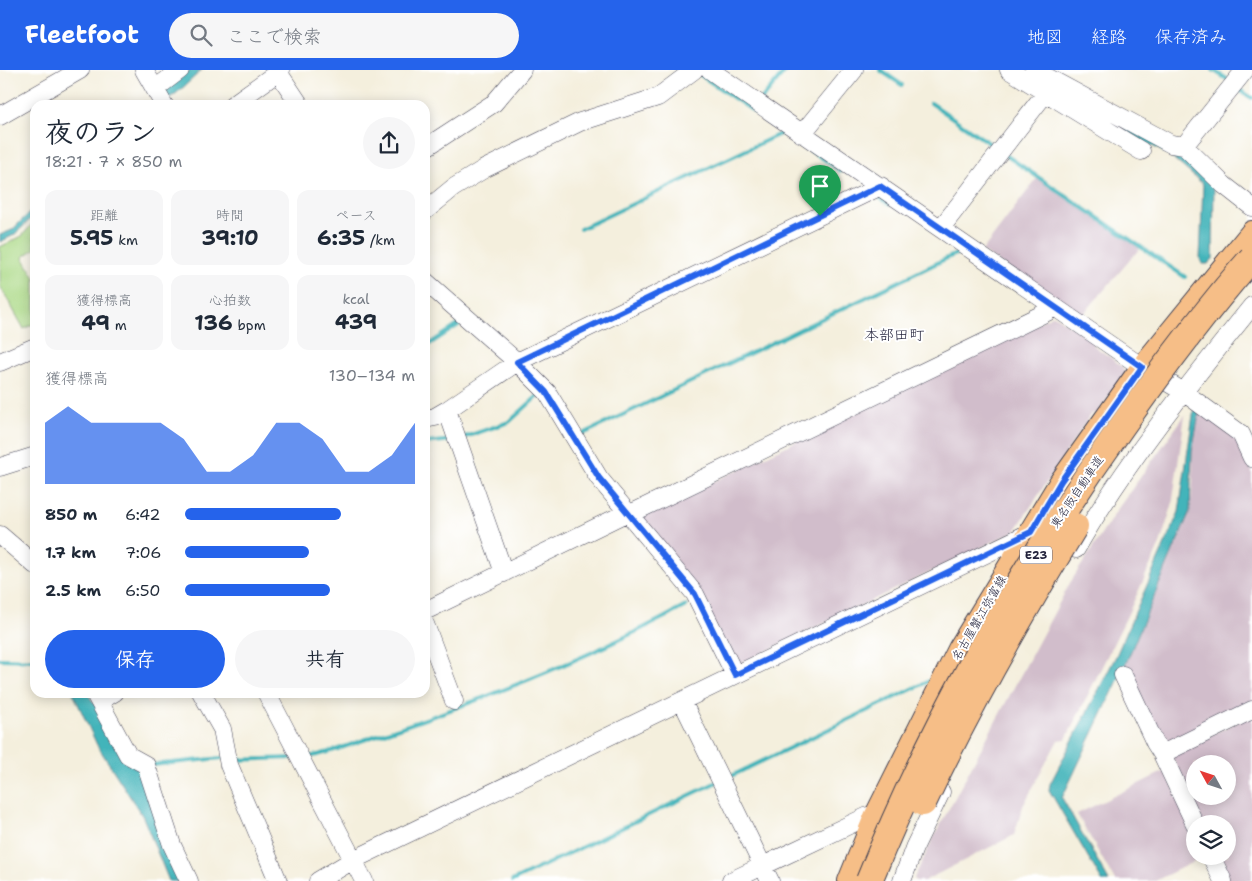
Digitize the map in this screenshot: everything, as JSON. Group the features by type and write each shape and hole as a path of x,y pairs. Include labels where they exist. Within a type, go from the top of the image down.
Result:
{"highway":[{"name":"東名阪自動車道","path":"869,881 889,831 941,721 1010,598 1075,492 1164,368 1252,258"},
{"name":"東名阪自動車道","path":"888,881 905,840 958,729 1026,607 1090,501 1178,378 1252,286"}],"main road":[{"name":"名古屋蟹江弥富線","path":"849,881 875,817 959,650 1061,481 1142,367 1252,232"}],"street":[{"path":"0,116 80,70"},
{"path":"144,70 159,96 180,70"},
{"path":"430,145 494,103 521,70"},
{"path":"430,208 452,188 484,169 580,122 658,97 694,70"},
{"path":"710,70 1142,367 1246,432 1252,458"},
{"path":"802,134 854,70"},
{"path":"1009,70 1170,144 1184,146 1224,185 1252,206"},
{"path":"1034,70 1049,88 1141,150"},
{"path":"1184,146 1245,70"},
{"path":"239,100 280,71 297,100"},
{"path":"941,228 1049,88"},
{"path":"430,418 447,410 517,362 880,186"},
{"path":"430,285 517,362 546,392 599,478 695,594 735,675"},
{"path":"430,609 1047,312 1054,306"},
{"path":"902,881 914,848 984,704 1103,502 1182,391 1252,306"},
{"path":"0,362 30,349"},
{"path":"447,410 504,573"},
{"path":"0,468 30,458"},
{"path":"318,881 353,860 1031,532"},
{"path":"0,535 30,561"},
{"path":"430,637 454,701"},
{"path":"1123,675 1154,743 1162,754 1191,815"},
{"path":"104,698 128,754 146,767 172,844 187,880"},
{"path":"204,698 222,729 228,760 278,881"},
{"path":"269,698 364,881"},
{"path":"682,701 766,873"},
{"path":"1162,754 1252,710"},
{"path":"731,881 766,873 868,816 875,817"},
{"path":"1215,865 1223,881"}],"shaded area":[{"path":"1038,177 1141,247 1080,318 982,251"},
{"path":"1054,315 1095,342 1093,345 1122,366 1125,374 1097,413 1091,414 1015,531 740,664 734,661 639,518"},
{"path":"1200,409 1236,438 1252,471 1252,703 1167,744 1157,741 1123,670 1190,511 1193,482 1192,451"},
{"path":"1185,415 1172,506 1160,544 1127,616 1066,739 1058,740 1023,806 1014,835 924,881 916,881 914,878 938,829 1070,583 1119,507"},
{"path":"1252,715 1252,881 1228,881 1220,865 1236,865 1236,815 1196,815 1192,805 1236,805 1236,755 1186,755 1186,790 1171,754"},
{"path":"1165,771 1187,815 1187,865 1155,881 1115,881 1077,814"}],"green space":[{"path":"30,227 30,252 23,257 30,269 30,326 24,329 0,286 0,247 22,236"}],"water":[{"path":"190,70 202,70 171,97 166,100 155,100"},
{"path":"1046,88 1186,155 1214,182 1213,259 1208,264 1202,264 1200,259 1203,184 1169,155"},
{"path":"30,212 30,220 14,235 0,242 0,235 12,230"},
{"path":"1194,408 1200,409 1192,451 1190,511 1123,670 1062,798 1109,881 1102,881 1049,790 1050,784 1116,656 1179,512"},
{"path":"75,698 91,698 141,769 181,881 169,881 143,817 97,745"}],"waterway":[{"path":"762,99 786,70"},
{"path":"880,70 902,85"},
{"path":"1213,70 1230,81"},
{"path":"699,74 841,171"},
{"path":"1238,89 1252,98"},
{"path":"931,103 996,148"},
{"path":"580,229 784,132"},
{"path":"1004,154 1185,277"},
{"path":"877,196 890,204"},
{"path":"579,436 962,251"},
{"path":"430,344 463,322"},
{"path":"462,438 509,422 541,393"},
{"path":"430,442 453,440"},
{"path":"306,757 342,748 496,693 612,643 686,606"},
{"path":"0,659 30,660"},
{"path":"725,779 929,681"},
{"path":"152,765 222,758"},
{"path":"234,760 294,758"},
{"path":"512,881 717,782"}],"district":[{"name":"本部田町","path":"894,335"}],"route":[{"path":"880,186 1142,367 1114,403 1061,481 1031,532 735,675 695,594 599,478 546,392 517,362 820,216 880,186"}]}
